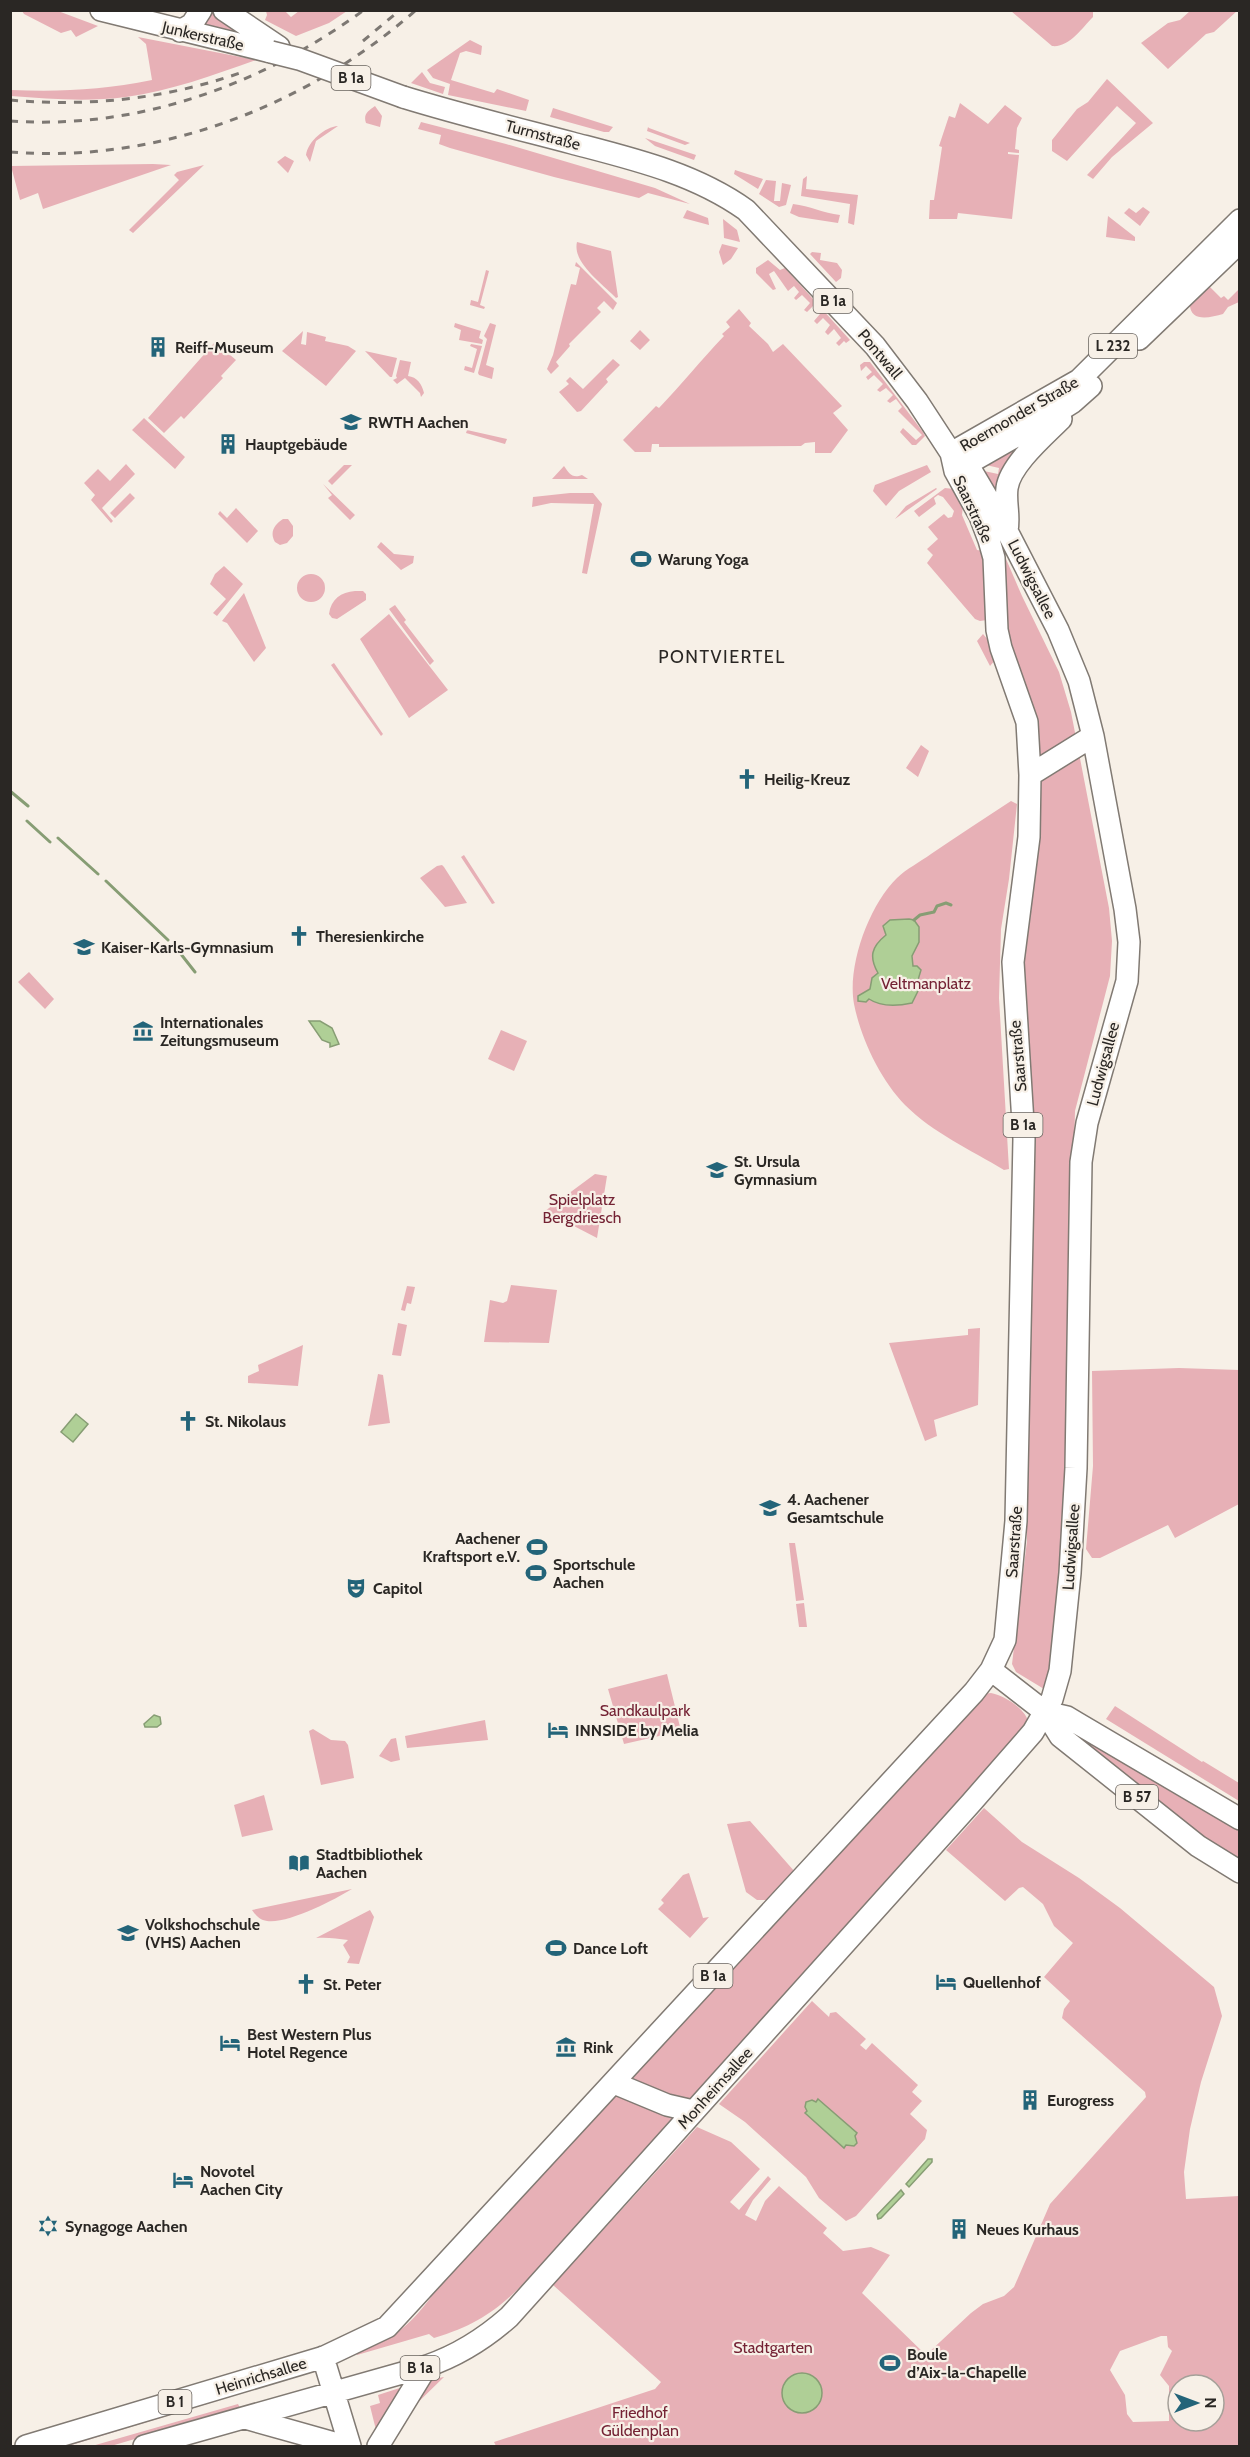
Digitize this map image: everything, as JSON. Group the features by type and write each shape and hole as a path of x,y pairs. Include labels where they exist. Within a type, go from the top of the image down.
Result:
{"main road":[{"name":"Junkerstraße","path":"101,10 180,32 275,50"},
{"path":"180,32 192,24 201,10"},
{"name":"Turmstraße","path":"224,10 275,50 403,97 600,150 690,177 725,195 748,212 772,238"},
{"name":"Roermonder Straße","path":"958,463 1079,380 1239,220"},
{"name":"Pontwall","path":"772,238 874,346 917,401 958,463"},
{"name":"Roermonder Straße","path":"958,463 1073,402 1239,242"},
{"path":"1007,531 1009,519 1007,489 1012,473 1060,420 1073,402"},
{"name":"Ludwigsallee","path":"958,463 1007,531 1070,657 1079,681 1093,736 1125,909 1129,964 1127,981 1082,1149 1076,1468 1070,1573 1057,1687 1045,1712"},
{"name":"Saarstraße","path":"958,463 989,540 996,579 1001,648 1027,722 1030,775 1028,850 1013,962 1024,1139 1018,1487 1006,1631 1001,1652 991,1670"},
{"path":"1030,775 1093,736"},
{"name":"B 57","path":"991,1670 1045,1712 1077,1723 1239,1819"},
{"name":"B 1a","path":"323,2357 387,2327 398,2317 950,1718 991,1670"},
{"name":"B 57","path":"1045,1712 1060,1736 1198,1846 1239,1872"},
{"name":"Monheimsallee","path":"334,2392 427,2366 470,2347 509,2317 992,1779 1033,1732 1045,1712"},
{"path":"614,2083 667,2105 693,2111"},
{"path":"323,2357 350,2446"},
{"name":"Heinrichsallee","path":"26,2446 323,2357"},
{"path":"378,2446 427,2366"},
{"name":"B 1a","path":"244,2418 334,2392"},
{"path":"244,2418 345,2446"},
{"name":"B 1","path":"144,2446 244,2418"}],"green space":[{"path":"22,11 58,11 98,26 76,37 71,30 61,33"},
{"path":"210,11 214,11 267,44 204,28 203,22"},
{"path":"266,11 285,11 291,17 299,11 347,11 329,23 296,36 265,20"},
{"path":"1011,11 1093,11 1093,17 1070,41 1052,46"},
{"path":"1190,11 1237,11 1214,32 1206,34 1168,69 1141,43 1168,23 1180,20"},
{"path":"138,37 256,60 176,87 126,97 83,100 11,96 11,90 82,90 152,80 146,44"},
{"path":"470,40 482,46 481,55 466,51 460,53 451,80 494,93 497,89 529,100 526,111 448,95 450,84 433,78 427,70"},
{"path":"422,72 430,83 445,87 443,94 411,83"},
{"path":"1107,79 1153,123 1112,157 1093,179 1087,175 1136,123 1117,106 1067,161 1052,151 1052,140 1077,109 1088,102"},
{"path":"960,103 988,124 1005,105 1022,118 1017,128 1015,149 1019,150 1019,153 1008,152 1008,154 1019,155 1012,219 958,213 957,219 929,219 930,200 934,200 942,147 939,146 949,116 955,118"},
{"path":"375,106 382,116 380,127 366,123 365,120 367,113"},
{"path":"553,108 613,127 609,132 604,132 550,117"},
{"path":"421,122 506,144 655,188 690,204 648,193 639,198 450,148 439,144 441,135 418,129"},
{"path":"338,126 316,141 310,162 306,155 310,145 328,129"},
{"path":"648,127 690,143 685,145 647,131"},
{"path":"645,138 696,155 694,160 655,146"},
{"path":"285,156 294,161 288,173 277,162"},
{"path":"171,165 43,209 38,193 20,200 11,166"},
{"path":"204,165 133,233 129,230 179,180 174,175 177,172"},
{"path":"735,170 763,179 758,189 734,174"},
{"path":"807,176 806,189 858,195 854,225 848,223 850,204 801,196 803,179"},
{"path":"766,180 776,181 774,201 780,201 782,183 791,185 786,205 779,207 759,194"},
{"path":"793,204 840,215 838,223 799,217 790,213"},
{"path":"1143,207 1150,212 1140,226 1124,213 1129,208 1136,213"},
{"path":"687,210 708,218 709,225 683,218"},
{"path":"1108,216 1135,237 1135,241 1106,237"},
{"path":"723,219 737,230 740,242 724,238"},
{"path":"577,242 611,251 618,297 616,298 584,265 579,258"},
{"path":"722,244 738,248 731,259 723,265 719,252"},
{"path":"812,252 821,253 820,260 837,263 842,270 841,278 836,282 810,254"},
{"path":"768,260 780,270 785,268 850,340 846,343 844,341 839,346 836,343 841,338 834,329 828,335 825,332 830,325 823,318 817,324 814,321 820,314 813,306 807,312 804,310 810,303 802,295 796,300 794,298 799,292 794,286 788,291 774,271 769,274 776,289 773,290 756,273 756,268"},
{"path":"576,262 617,303 613,310 604,301 597,308 601,312 569,344 570,346 556,362 559,366 551,374 547,369 553,355 571,284 576,285 580,268 575,266"},
{"path":"486,270 489,271 480,305 485,307 484,309 470,305 471,300 478,302"},
{"path":"1206,283 1221,298 1224,296 1228,300 1239,289 1239,302 1228,307 1223,314 1212,317 1196,316 1190,308 1190,301"},
{"path":"739,309 751,323 749,326 773,352 783,344 842,406 833,413 848,430 831,453 815,453 815,442 801,446 659,447 659,444 652,444 651,452 635,452 623,440 656,406 659,408 724,336 722,334 730,327 726,322"},
{"path":"455,323 481,331 479,338 483,340 482,344 459,340 461,330 454,327"},
{"path":"490,323 496,325 486,365 494,368 492,379 478,373 487,339 484,336"},
{"path":"640,330 650,340 640,350 630,341"},
{"path":"303,331 301,344 306,345 307,332 326,337 325,341 348,346 356,351 326,386 282,351"},
{"path":"215,342 236,360 221,376 223,378 184,419 181,416 164,433 148,418"},
{"path":"471,344 482,346 474,373 464,370 465,366 472,368 477,349 470,346"},
{"path":"365,351 397,358 392,377 390,377"},
{"path":"613,359 620,365 606,379 608,382 581,411 577,412 559,392 569,384 566,381 570,377 583,389"},
{"path":"400,360 411,362 408,376 416,379 420,384 424,393 421,397 420,393 405,378 397,384 393,380 397,378"},
{"path":"870,362 923,432 925,436 916,445 912,445 900,432 903,428 916,440 922,435 898,411 902,407 896,399 890,403 887,401 893,395 886,388 880,392 877,390 883,384 874,375 868,380 866,377 872,372 866,366 861,371 860,365"},
{"path":"144,418 185,457 175,469 132,430"},
{"path":"1041,428 997,492 984,471 998,474 999,468 986,465"},
{"path":"467,430 507,439 505,444 466,433"},
{"path":"126,464 135,474 102,508 113,521 111,523 91,500 95,495 84,483 98,469 110,481"},
{"path":"344,465 352,465 332,485 328,481"},
{"path":"927,465 931,472 899,491 886,506 873,491 875,485"},
{"path":"564,466 571,475 582,475 588,479 552,479"},
{"path":"323,484 355,515 350,520 328,498 332,495"},
{"path":"945,488 954,489 963,506 962,515 977,550 983,551 987,620 975,619 927,563 933,555 927,549 938,539 928,527 944,514 948,518 952,517 954,511 943,497 938,495 934,498 936,504 919,517 914,511"},
{"path":"937,489 895,519 906,506"},
{"path":"130,493 135,498 115,518 110,513"},
{"path":"593,493 602,504 587,574 582,573 594,504 551,503 532,507 533,497"},
{"path":"236,508 258,531 247,543 218,514 220,511 227,518"},
{"path":"283,519 288,519 293,526 293,536 287,543 280,545 275,542 273,532 275,526"},
{"path":"990,522 1022,596 1059,672 1071,712 1109,908 1112,941 1110,976 1075,1111 1063,1590 1046,1689 1016,1672 1012,1664 1027,1541 1027,1093 1019,970 1039,834 1004,638"},
{"path":"381,542 394,554 414,556 413,563 401,570 377,547"},
{"path":"224,566 243,584 217,616 213,613 226,599 210,584 215,574"},
{"path":"311,574 321,578 325,588 321,598 311,602 301,598 297,588 301,578"},
{"path":"363,591 366,594 366,600 337,619 332,618 329,614 334,600 345,593"},
{"path":"244,593 266,648 254,662 227,623 222,621"},
{"path":"395,605 406,620 404,622 434,661 430,665 389,609"},
{"path":"389,614 448,690 409,718 360,639"},
{"path":"983,634 989,641 996,659 990,666 977,641"},
{"path":"334,663 383,734 381,736 331,665"},
{"path":"921,745 929,751 918,777 906,768"},
{"name":"Veltmanplatz","path":"1011,801 1017,804 1001,929 999,998 1009,1169 1004,1170 928,1124 896,1095 880,1071 861,1031 854,1004 853,989 854,972 862,937 877,904 897,878"},
{"path":"464,855 495,903 492,904 461,857"},
{"path":"442,865 467,903 445,907 420,878"},
{"path":"29,972 54,999 45,1009 18,982"},
{"path":"501,1030 527,1041 514,1071 488,1059"},
{"name":"Spielplatz Bergdriesch","path":"595,1174 607,1176 597,1238 545,1211"},
{"path":"511,1285 557,1290 549,1343 484,1342 490,1300 503,1303 507,1301"},
{"path":"407,1286 415,1287 411,1304 407,1303 405,1311 401,1310"},
{"path":"398,1323 407,1325 401,1356 392,1355"},
{"path":"980,1328 978,1405 934,1420 937,1436 925,1441 889,1343 968,1335 968,1329"},
{"path":"303,1345 298,1386 248,1383 248,1376 259,1371 258,1365"},
{"path":"1179,1368 1239,1370 1239,1504 1175,1538 1168,1525 1100,1558 1092,1558 1086,1549 1093,1466 1092,1371"},
{"path":"378,1374 383,1375 390,1423 368,1426"},
{"path":"789,1543 795,1543 804,1600 796,1601"},
{"path":"804,1603 807,1627 799,1627 796,1604"},
{"name":"Sandkaulpark","path":"667,1674 681,1731 624,1744 608,1689"},
{"path":"991,1693 1002,1697 1020,1709 1028,1719 1029,1725 540,2267 493,2311 467,2326 434,2338 429,2334 357,2355 356,2353 390,2338 416,2315 430,2299 445,2274 983,1694"},
{"path":"1115,1706 1239,1783 1239,1801 1106,1719"},
{"path":"485,1720 488,1740 407,1748 405,1736"},
{"path":"1065,1727 1173,1793 1239,1829 1239,1863 1218,1851"},
{"path":"313,1729 331,1740 345,1741 348,1745 354,1778 321,1785 309,1731"},
{"path":"396,1738 400,1760 391,1762 379,1756 391,1739"},
{"path":"264,1795 273,1830 242,1837 234,1805"},
{"name":"Stadtgarten","path":"984,1808 1022,1842 1079,1878 1120,1908 1214,1987 1222,2016 1201,2082 1190,2129 1184,2172 1186,2199 1239,2196 1239,2446 496,2446 494,2442 655,2389 661,2382 553,2285 697,2127 731,2142 760,2169 730,2202 739,2210 768,2176 771,2179 753,2200 745,2215 756,2221 765,2201 779,2186 827,2228 823,2233 843,2251 871,2247 890,2255 862,2293 926,2355 971,2313 983,2304 1004,2296 1014,2287 1050,2204 1146,2097 1145,2092 1062,2018 1064,2009 1070,2001 1044,1977 1073,1943 1054,1926 1043,1904 1023,1887 1005,1901 946,1850"},
{"path":"750,1821 795,1872 768,1900 757,1900 746,1892 727,1824"},
{"path":"689,1873 703,1918 709,1917 690,1938 658,1909 664,1903 661,1900 683,1875"},
{"path":"352,1889 323,1905 287,1919 265,1920 258,1917 252,1910"},
{"path":"370,1910 374,1917 359,1964 347,1963 350,1957 343,1945 348,1940 316,1938"},
{"path":"812,2001 829,2017 830,2013 836,2012 866,2039 860,2045 866,2050 872,2043 918,2085 912,2092 922,2101 910,2114 927,2130 925,2139 856,2216 846,2221 819,2198 806,2177 745,2122 719,2104"},
{"path":"290,2375 292,2378 68,2446 41,2446"},
{"path":"444,2377 405,2415 428,2380"},
{"path":"412,2384 378,2438 370,2406 380,2403 378,2395"},
{"path":"238,2404 240,2408 111,2446 92,2446"}],"shaded area":[{"path":"890,920 914,920 919,927 919,942 912,956 913,966 921,970 918,980 920,987 912,1003 890,1005 869,999 866,1002 858,1001 858,996 870,989 872,978 878,973 873,962 873,952 886,935 883,926"},
{"path":"309,1021 320,1021 332,1028 339,1044 330,1047 330,1043 322,1040"},
{"path":"76,1414 88,1424 73,1442 61,1432"},
{"path":"154,1715 160,1717 161,1724 157,1727 145,1727 144,1724"},
{"path":"818,2099 857,2133 855,2136 857,2143 854,2146 846,2145 844,2148 805,2113 807,2111 806,2102 812,2100 816,2102"},
{"path":"928,2159 932,2159 932,2162 909,2187 906,2184"},
{"path":"901,2190 904,2194 878,2219 877,2215"},
{"path":"802,2373 816,2379 822,2393 816,2407 802,2413 788,2407 782,2393 788,2379"}],"waterway":[{"path":"10,791 28,806"},
{"path":"27,821 50,842"},
{"path":"58,838 98,874"},
{"path":"106,881 168,940"},
{"path":"914,920 920,915 934,912 937,906 946,903 951,905"},
{"path":"173,944 195,972"}],"railway":[{"path":"10,121 58,122 105,118 152,110 197,97 283,60 325,37 364,10"},
{"path":"363,41 400,10"},
{"path":"10,152 65,153 120,149 174,138 227,122 278,101 327,75 373,44 416,10"},
{"path":"10,100 69,102 127,99 184,89 240,73"}],"place":[{"name":"Reiff-Museum","path":"158,347"},
{"name":"RWTH Aachen","path":"351,422"},
{"name":"Hauptgebäude","path":"228,444"},
{"name":"Warung Yoga","path":"641,559"},
{"name":"Heilig-Kreuz","path":"747,779"},
{"name":"Theresienkirche","path":"299,936"},
{"name":"Kaiser-Karls-Gymnasium","path":"84,947"},
{"name":"Internationales Zeitungsmuseum","path":"143,1031"},
{"name":"St. Ursula Gymnasium","path":"717,1170"},
{"name":"St. Nikolaus","path":"188,1421"},
{"name":"4. Aachener Gesamtschule","path":"770,1508"},
{"name":"Aachener Kraftsport e.V.","path":"537,1547"},
{"name":"Sportschule Aachen","path":"536,1573"},
{"name":"Capitol","path":"356,1588"},
{"name":"INNSIDE by Melia","path":"558,1730"},
{"name":"Stadtbibliothek Aachen","path":"299,1863"},
{"name":"Volkshochschule (VHS) Aachen","path":"128,1933"},
{"name":"Dance Loft","path":"556,1948"},
{"name":"Quellenhof","path":"946,1982"},
{"name":"St. Peter","path":"306,1984"},
{"name":"Best Western Plus Hotel Regence","path":"230,2043"},
{"name":"Rink","path":"566,2047"},
{"name":"Eurogress","path":"1030,2100"},
{"name":"Novotel Aachen City","path":"183,2180"},
{"name":"Synagoge Aachen","path":"48,2226"},
{"name":"Neues Kurhaus","path":"959,2229"},
{"name":"Boule d’Aix-la-Chapelle","path":"890,2363"}],"district":[{"name":"PONTVIERTEL","path":"722,657"}],"park label":[{"name":"Friedhof Güldenplan","path":"640,2421"}]}
